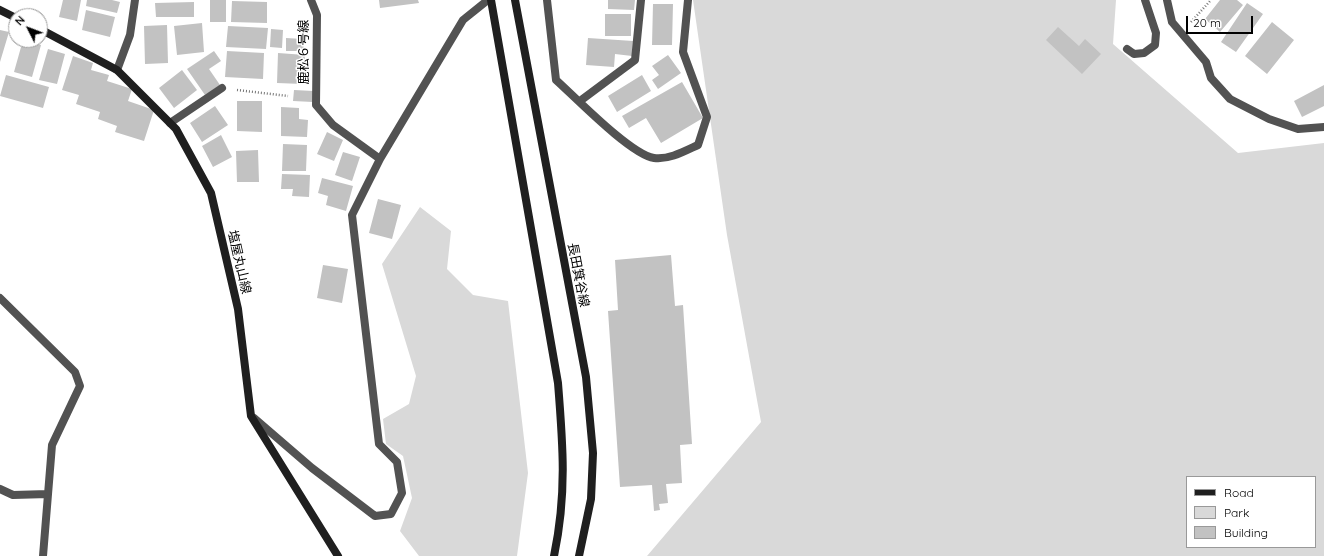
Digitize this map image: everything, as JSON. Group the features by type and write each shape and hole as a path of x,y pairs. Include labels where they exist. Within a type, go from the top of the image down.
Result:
{"street":[{"path":"116,70 130,35 135,0"},
{"name":"鹿松６号線","path":"311,0 317,15 316,105 333,124 380,158"},
{"path":"251,416 312,468 375,516 391,514 402,494 397,462 379,444 352,215 380,158 463,20 488,0"},
{"path":"491,0 558,383 564,446 564,484 561,515 554,556"},
{"name":"長田箕谷線","path":"515,0 586,377 592,453 590,499 579,556"},
{"path":"547,0 556,80 632,148 654,158 680,154 698,144 707,117 683,52 688,0"},
{"path":"580,101 635,60 641,0"},
{"path":"1128,49 1134,54 1144,53 1155,44 1156,33 1145,0"},
{"path":"1167,0 1172,22 1206,62 1211,78 1230,99 1268,119 1298,129 1324,127"},
{"name":"塩屋丸山線","path":"48,33 116,70 176,129 211,193 238,309 251,416 338,556"},
{"path":"170,123 222,88"},
{"path":"0,298 75,372 80,386 59,427 52,445 43,556"},
{"path":"0,489 13,495 48,494"}],"path":[{"path":"1196,16 1212,0"},
{"name":"鹿松６号線","path":"222,88 288,96"}],"green space":[{"path":"693,0 1116,0 1113,44 1238,153 1324,143 1324,556 647,556 761,422 727,235"},
{"path":"420,207 451,231 447,269 473,295 508,301 528,473 517,556 419,556 400,531 412,498 403,456 386,444 383,419 409,404 416,376 382,264"}],"building":[{"path":"63,0 81,0 77,21 59,17"},
{"path":"87,0 112,0 120,2 117,13 86,6"},
{"path":"210,0 226,0 226,22 210,22"},
{"path":"379,0 418,0 419,3 380,8"},
{"path":"608,0 635,0 634,10 608,9"},
{"path":"1220,0 1237,0 1243,5 1220,32 1205,19"},
{"path":"232,1 267,2 267,23 231,22"},
{"path":"194,2 194,17 156,17 155,3"},
{"path":"1247,3 1263,14 1236,52 1221,42"},
{"path":"653,4 673,4 672,45 652,45"},
{"path":"86,10 115,17 110,37 82,30"},
{"path":"605,14 631,14 631,36 605,36"},
{"path":"1272,22 1294,40 1267,74 1245,56"},
{"path":"202,23 204,52 177,55 174,26"},
{"path":"167,25 168,63 145,64 144,26"},
{"path":"228,26 268,28 266,49 226,47"},
{"path":"1058,27 1079,46 1085,39 1101,54 1082,74 1046,40"},
{"path":"271,29 283,30 282,48 270,47"},
{"path":"0,30 8,32 8,35 0,62"},
{"path":"286,38 303,39 304,51 286,51"},
{"path":"588,38 633,41 632,56 615,54 614,67 586,65"},
{"path":"21,48 40,48 32,77 14,72"},
{"path":"48,49 65,54 57,84 39,80"},
{"path":"214,51 221,61 209,69 220,85 205,95 187,69"},
{"path":"227,51 264,53 263,79 225,77"},
{"path":"278,53 305,55 303,84 277,83"},
{"path":"668,55 681,73 658,89 652,80 659,75 652,66"},
{"path":"73,56 93,63 91,70 109,75 107,81 132,89 128,101 154,110 144,141 115,132 117,126 98,119 100,112 76,104 79,95 62,90"},
{"path":"182,70 197,90 174,108 159,88"},
{"path":"6,75 49,87 43,108 0,96"},
{"path":"642,75 651,91 617,112 608,96"},
{"path":"682,82 703,118 661,143 646,118 629,128 622,116"},
{"path":"1324,85 1324,106 1302,117 1294,101"},
{"path":"294,90 313,91 313,102 293,101"},
{"path":"237,101 262,101 262,132 237,131"},
{"path":"215,106 228,125 202,142 190,123"},
{"path":"281,107 299,108 299,119 308,120 307,137 281,136"},
{"path":"327,132 343,140 334,161 317,154"},
{"path":"221,135 232,157 213,167 202,146"},
{"path":"283,144 307,145 306,171 282,171"},
{"path":"258,150 259,182 237,182 236,151"},
{"path":"343,152 360,157 352,181 335,175"},
{"path":"282,174 310,175 309,197 292,196 293,189 281,189"},
{"path":"322,178 353,186 346,211 326,205 328,196 318,193"},
{"path":"378,199 401,205 392,239 369,233"},
{"path":"671,255 675,306 683,305 692,444 680,445 682,483 666,484 668,503 659,504 660,510 654,511 652,485 620,487 608,311 618,310 615,260"},
{"path":"323,265 348,269 342,303 317,298"}]}
